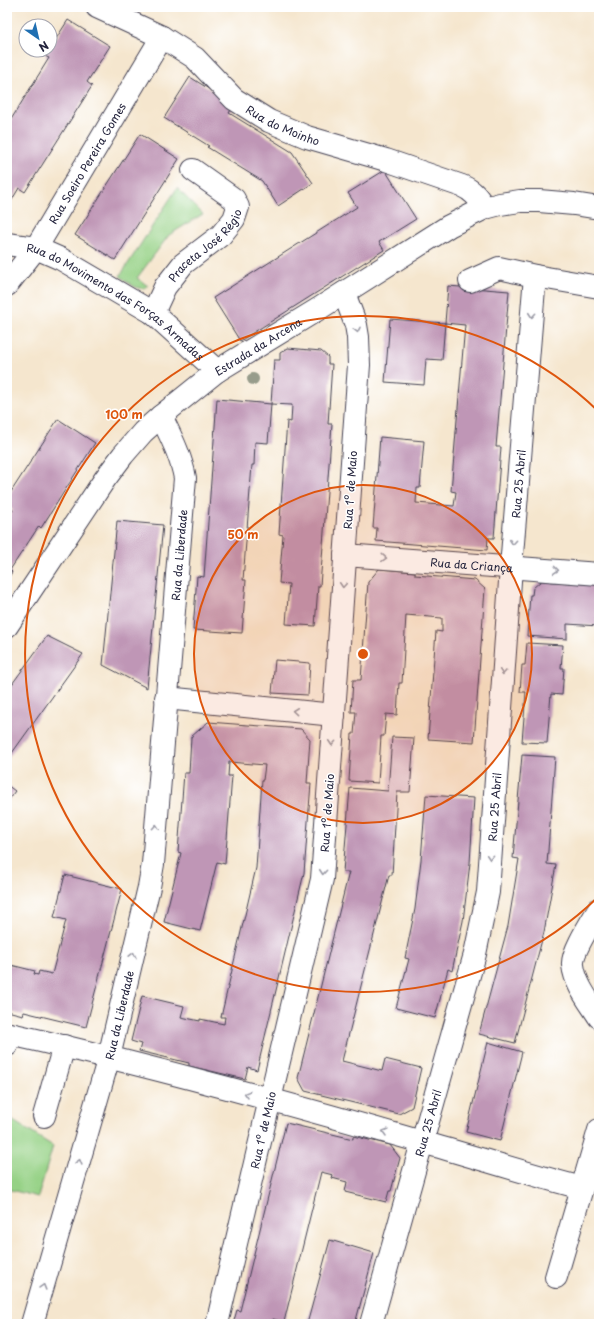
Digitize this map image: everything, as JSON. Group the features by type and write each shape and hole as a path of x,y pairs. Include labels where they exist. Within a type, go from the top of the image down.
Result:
{"street":[{"name":"Rua do Moinho","path":"97,7 162,37 195,58 234,99 270,122 307,137 386,160 462,186 478,196 485,208"},
{"name":"Rua Soeiro Pereira Gomes","path":"7,285 36,248 162,37"},
{"name":"Praceta José Régio","path":"153,313 165,287 178,270 183,264 221,235 234,219 238,207 234,198 193,170"},
{"name":"Estrada da Arcena","path":"7,626 105,478 143,432 218,371 449,226 485,208 520,201 539,201 599,208"},
{"name":"Rua do Movimento das Forças Armadas","path":"7,244 36,248 61,259 153,313 218,371"},
{"path":"470,281 499,268 599,287"},
{"name":"Rua 25 Abril","path":"371,1324 475,954 488,892 511,567 535,276"},
{"name":"Rua 1º de Maio","path":"218,1324 322,879 359,365 356,325 344,293"},
{"name":"Rua da Liberdade","path":"32,1324 110,1057 149,888 153,864 185,478 176,446 161,416"},
{"name":"Rua da Criança","path":"345,555 599,574"},
{"path":"166,698 334,715"},
{"path":"599,909 577,947 572,964 577,980 599,1017"},
{"path":"7,1045 10,1034 110,1057 423,1142 506,1168 582,1188"},
{"path":"44,1116 64,1046"},
{"path":"556,1277 599,1130"}],"green space":[{"path":"177,188 203,214 169,235 137,278 148,286 141,288 130,284 120,276"},
{"path":"7,1117 53,1146 38,1197 7,1189"}],"building":[{"path":"68,20 110,46 87,82 92,86 25,192 19,188 7,208 7,126 49,58 58,58 58,36"},
{"path":"190,77 234,105 229,113 292,152 313,183 278,206 262,181 164,118"},
{"path":"140,134 179,159 115,260 75,235"},
{"path":"385,170 416,219 379,242 384,250 240,341 213,298 357,207 348,193"},
{"path":"448,286 509,291 496,447 501,447 494,538 488,538 487,550 376,541 377,528 373,528 380,437 424,441 420,488 417,488 416,503 454,506 456,492 451,491 465,325 445,323"},
{"path":"390,319 445,323 442,360 426,359 424,385 385,382"},
{"path":"288,348 321,351 328,357 328,364 332,364 328,424 332,424 320,586 318,586 315,626 286,624 289,584 279,583 283,535 279,534 287,421 291,422 292,405 271,404 274,360 280,360 280,353"},
{"path":"217,399 271,404 268,443 255,442 254,465 252,465 243,580 246,580 242,633 193,630 197,576 204,577"},
{"path":"58,419 95,443 41,528 39,526 10,570 12,572 7,580 7,519 13,510 7,506 7,498"},
{"path":"117,521 163,525 147,688 103,665"},
{"path":"379,569 415,572 415,575 475,580 485,589 474,742 428,739 436,631 442,632 442,618 406,615 402,683 399,683 397,715 386,714 384,736 381,736 378,783 349,781 352,734 354,734 356,712 351,712 353,680 361,680 368,582"},
{"path":"541,581 599,585 599,626 567,624 567,639 527,636 530,595 532,595 533,588"},
{"path":"47,636 83,654 7,760 7,691"},
{"path":"527,643 563,645 561,668 564,668 562,695 551,694 547,743 522,742 526,692 520,692 522,665 525,665"},
{"path":"275,660 310,663 308,695 272,693"},
{"path":"208,722 301,729 310,739 307,783 311,783 304,873 257,1070 248,1067 245,1079 189,1066 189,1063 139,1051 141,1044 131,1041 142,996 184,1006 181,1017 224,1024 225,1017 221,1017 256,868 262,780 265,765 229,762 228,776 232,776 225,864 217,862 200,931 164,922 181,853 178,852 184,773 189,773 191,737"},
{"path":"392,737 414,738 410,792 397,792 392,875 389,875 342,1061 382,1071 385,1059 421,1068 412,1107 399,1114 305,1091 298,1078 349,872 343,872 350,788 388,791"},
{"path":"522,755 555,757 547,864 556,865 544,932 515,1043 479,1034 508,926 519,859 513,858"},
{"path":"7,785 15,791 7,802"},
{"path":"426,795 474,798 470,863 463,921 452,971 448,969 435,1018 396,1008 409,959 405,958 415,909 421,860"},
{"path":"65,875 122,889 86,1027 24,1012 23,1015 7,1011 7,964 35,971 34,974 38,975 39,971 52,974 66,920 54,917"},
{"path":"488,1042 522,1052 500,1141 466,1132"},
{"path":"286,1123 353,1139 353,1136 390,1145 400,1158 391,1191 389,1191 386,1202 345,1192 347,1182 332,1178 333,1175 321,1172 284,1322 273,1319 272,1324 233,1324 237,1310 240,1311"},
{"path":"330,1240 374,1253 355,1324 307,1324"}]}
